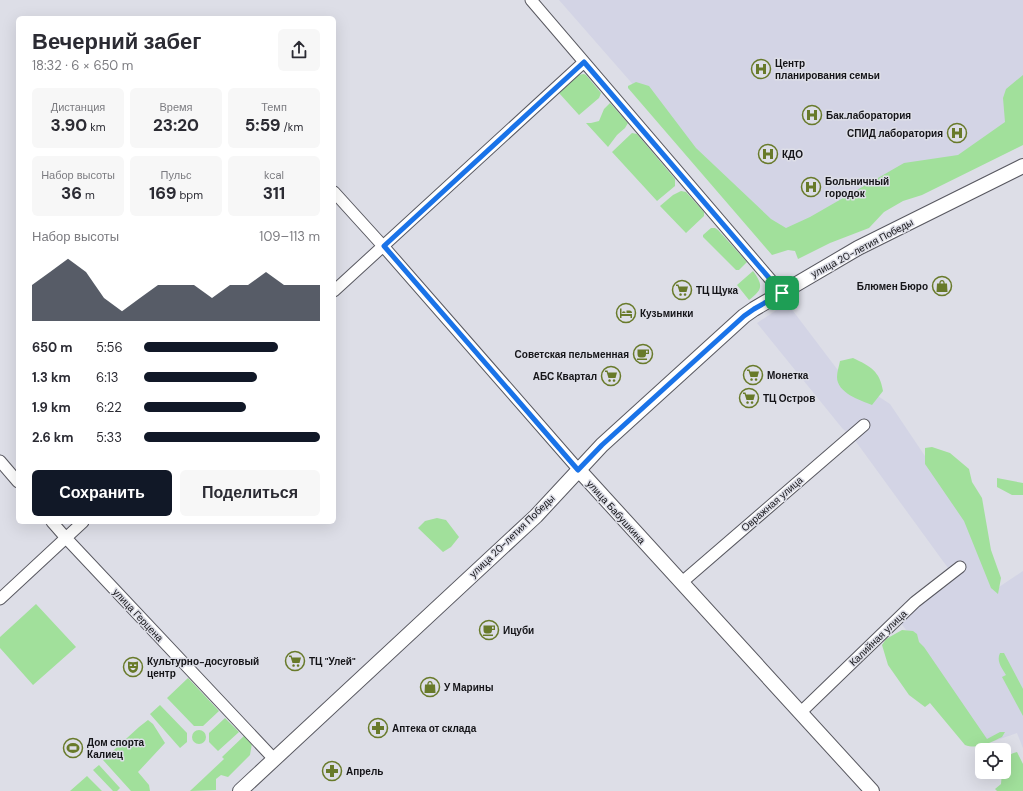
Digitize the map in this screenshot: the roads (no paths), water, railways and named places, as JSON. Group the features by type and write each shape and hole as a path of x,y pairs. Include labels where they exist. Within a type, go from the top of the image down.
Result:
{"street":[{"path":"531,0 782,293"},
{"path":"336,290 584,62"},
{"name":"улица 20-летия Победы","path":"240,791 536,516 602,445 744,316 858,248 1023,166"},
{"name":"улица Бабушкина","path":"336,194 384,246 578,470 872,791"},
{"name":"Овражная улица","path":"681,583 864,425"},
{"path":"0,461 16,480"},
{"name":"улица Герцена","path":"54,524 274,759"},
{"path":"0,598 81,524"},
{"name":"Калийная улица","path":"800,713 915,602 960,567"}],"place":[{"name":"Центр планирования семьи","path":"761,69"},
{"name":"Бак.лаборатория","path":"812,115"},
{"name":"СПИД лаборатория","path":"957,133"},
{"name":"КДО","path":"768,154"},
{"name":"Больничный городок","path":"811,187"},
{"name":"Блюмен Бюро","path":"942,286"},
{"name":"ТЦ Щука","path":"682,290"},
{"name":"Кузьминки","path":"626,313"},
{"name":"Советская пельменная","path":"643,354"},
{"name":"Монетка","path":"753,375"},
{"name":"АБС Квартал","path":"611,376"},
{"name":"ТЦ Остров","path":"749,398"},
{"name":"Ицуби","path":"489,630"},
{"name":"ТЦ \"Улей\"","path":"295,661"},
{"name":"Культурно-досуговый центр","path":"133,667"},
{"name":"У Марины","path":"430,687"},
{"name":"Аптека от склада","path":"378,728"},
{"name":"Дом спорта Калиец","path":"73,748"},
{"name":"Апрель","path":"332,771"}]}
